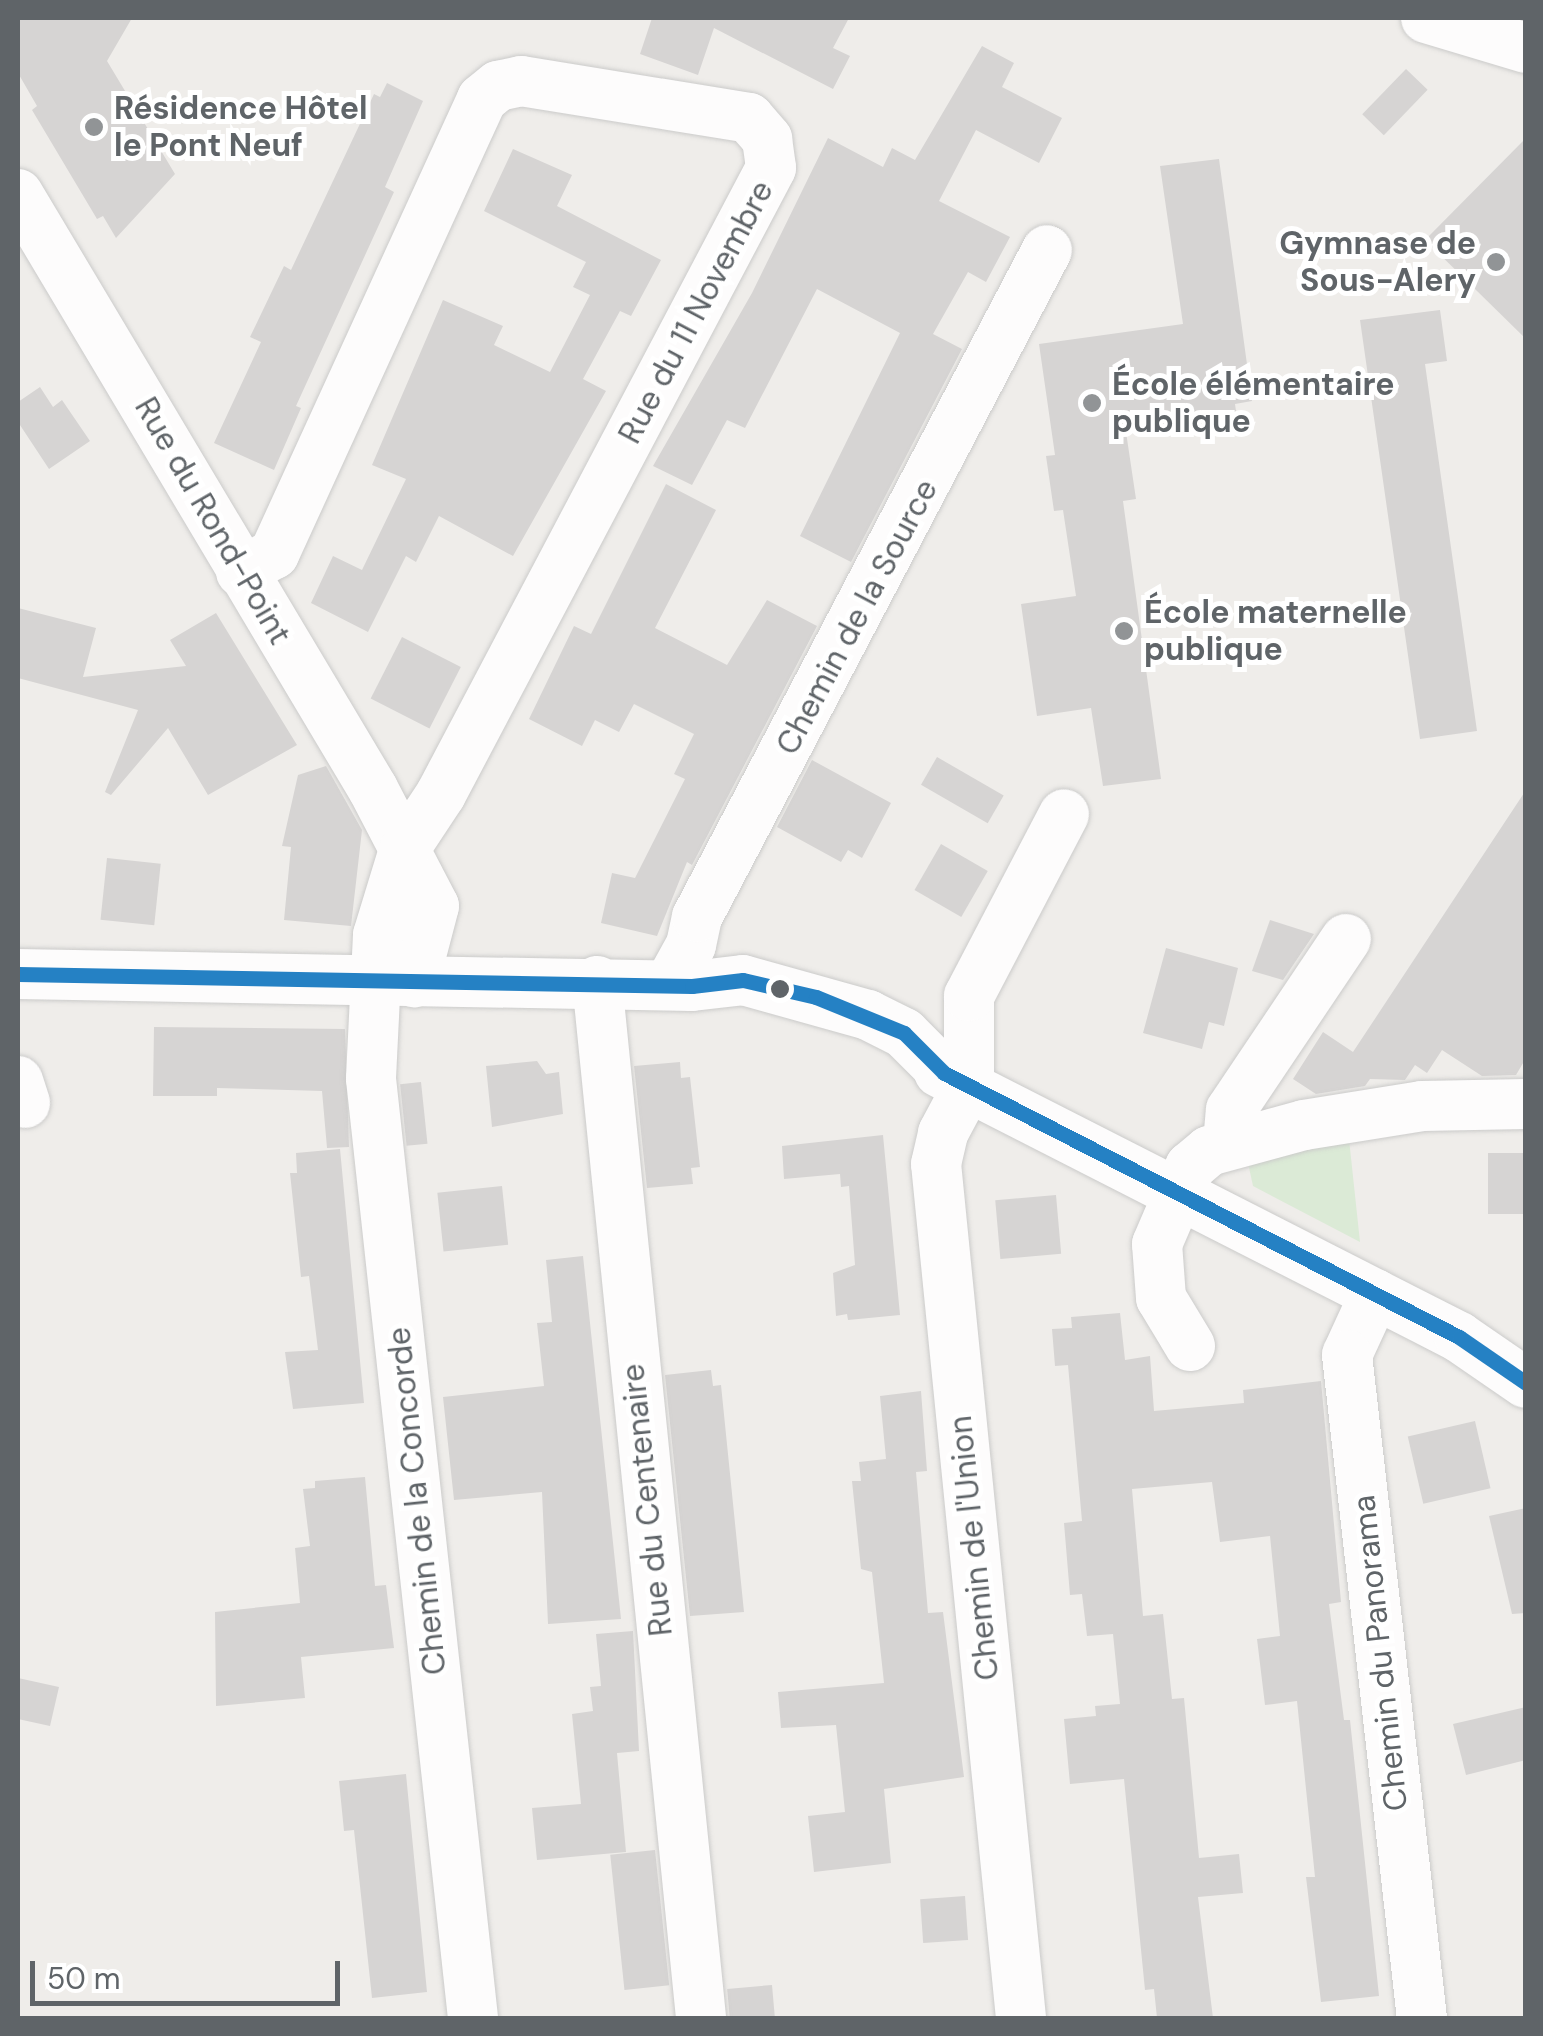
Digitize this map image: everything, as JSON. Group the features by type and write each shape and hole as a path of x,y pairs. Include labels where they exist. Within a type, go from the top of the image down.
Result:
{"street":[{"path":"1426,18 1526,48"},
{"name":"Rue du 11 Novembre","path":"242,572 274,554 482,100 498,86 521,82 750,118 767,139 771,168 441,794 404,850"},
{"name":"Rue du Rond-Point","path":"18,194 434,906 491,982"},
{"name":"Chemin de la Source","path":"681,985 697,917 1047,250"},
{"path":"957,1078 970,996 1064,814"},
{"path":"394,982 378,936 404,850"},
{"path":"394,982 434,906"},
{"path":"1228,1142 1232,1110 1346,939"},
{"path":"18,974 681,985 881,1058 957,1078 1483,1351 1526,1383"},
{"name":"Rue du Centenaire","path":"597,981 701,2018"},
{"name":"Chemin de la Concorde","path":"394,982 371,1080 473,2018"},
{"name":"Chemin de l'Union","path":"957,1078 936,1164 1021,2018"},
{"path":"1190,1346 1161,1298 1156,1266 1177,1192 1190,1167 1228,1142 1422,1106 1525,1103"},
{"name":"Chemin du Panorama","path":"1374,1294 1349,1341 1348,1371 1422,2018"}],"green space":[{"path":"1349,1139 1360,1242 1253,1186 1247,1158"}],"building":[{"name":"Résidence Hôtel le Pont Neuf","path":"18,18 132,18 107,61 175,174 116,238 103,216 97,219 32,110 37,106 18,73"},
{"path":"652,18 849,18 833,48 850,56 833,89 714,28 698,75 640,54"},
{"path":"982,46 1014,63 1002,87 1062,118 1039,163 976,130 939,201 1010,237 986,282 968,272 933,334 962,349 851,562 800,536 900,333 817,289 745,428 727,420 692,485 653,466 752,293 828,138 883,167 892,148 915,160"},
{"path":"1406,69 1428,90 1384,135 1362,114"},
{"path":"387,83 423,101 385,187 394,192 296,406 301,408 274,470 214,443 261,342 250,337 284,266 291,270 374,94 380,97"},
{"name":"Gymnase de Sous-Alery","path":"1526,138 1526,339 1425,240"},
{"path":"513,149 572,175 557,206 661,260 631,316 620,311 583,379 606,391 513,556 439,516 416,562 406,556 368,632 311,603 333,556 362,570 406,479 372,465 443,300 503,326 494,345 550,372 590,295 573,287 586,262 484,211"},
{"path":"1219,159 1252,401 1235,404 1237,418 1126,432 1136,499 1123,501 1161,779 1103,786 1091,708 1037,716 1021,604 1076,596 1063,510 1054,511 1046,456 1055,455 1039,344 1183,324 1160,166"},
{"path":"1440,310 1447,361 1425,364 1477,731 1420,739 1360,320"},
{"path":"40,387 53,407 62,400 90,441 49,469 18,422 18,402"},
{"path":"666,484 716,510 655,628 727,665 767,600 817,626 692,865 687,862 657,936 601,923 612,873 635,878 685,779 674,774 694,734 634,704 619,732 595,720 582,746 529,719 574,626 591,634"},
{"path":"18,608 96,628 83,677 186,666 170,640 216,613 297,745 208,795 168,728 111,795 105,792 138,710 18,678"},
{"path":"402,637 461,667 429,728 371,698"},
{"path":"937,757 1004,796 988,823 921,785"},
{"path":"812,760 891,803 862,858 848,850 841,862 777,827"},
{"path":"326,766 362,830 351,926 284,920 291,847 282,846 298,775"},
{"path":"1526,790 1526,1058 1516,1075 1482,1076 1442,1050 1427,1073 1415,1065 1405,1080 1370,1079 1365,1086 1316,1094 1293,1079 1323,1032 1353,1052"},
{"path":"941,844 988,871 961,917 914,890"},
{"path":"107,858 161,864 154,925 101,920"},
{"path":"1270,920 1314,934 1283,980 1252,971"},
{"path":"1166,948 1238,968 1224,1026 1209,1022 1202,1049 1143,1033"},
{"path":"154,1027 345,1029 349,1147 327,1148 322,1091 217,1088 217,1096 153,1096"},
{"path":"537,1061 546,1074 559,1072 563,1114 492,1127 486,1066"},
{"path":"680,1062 681,1078 690,1077 700,1167 691,1168 693,1184 647,1188 634,1066"},
{"path":"421,1082 427,1144 407,1146 400,1084"},
{"path":"883,1135 900,1315 848,1320 847,1314 836,1316 833,1273 855,1265 849,1186 841,1187 840,1174 784,1179 782,1146"},
{"path":"340,1149 364,1403 293,1409 285,1352 318,1350 309,1276 301,1277 290,1173 297,1173 296,1153"},
{"path":"1488,1153 1526,1153 1526,1214 1488,1214"},
{"path":"502,1186 508,1245 444,1251 437,1193"},
{"path":"1056,1195 1061,1254 1000,1259 995,1200"},
{"path":"583,1256 621,1619 548,1624 542,1492 454,1500 443,1397 544,1386 537,1323 552,1322 546,1260"},
{"path":"1120,1313 1125,1360 1150,1356 1154,1411 1244,1403 1243,1390 1321,1381 1341,1602 1329,1604 1344,1720 1350,1720 1379,1996 1321,2002 1306,1877 1315,1877 1297,1701 1265,1705 1257,1639 1280,1636 1270,1536 1220,1542 1212,1482 1132,1489 1143,1616 1163,1614 1172,1699 1184,1698 1199,1858 1239,1854 1243,1893 1198,1897 1213,2018 1157,2018 1154,1989 1145,1990 1124,1779 1070,1784 1064,1719 1096,1716 1095,1706 1120,1704 1113,1634 1087,1636 1082,1594 1070,1595 1064,1523 1082,1521 1068,1365 1055,1366 1052,1329 1072,1328 1071,1317"},
{"path":"711,1370 713,1386 721,1385 744,1612 690,1616 665,1375"},
{"path":"921,1391 927,1471 916,1472 928,1613 943,1612 964,1777 884,1789 891,1863 814,1872 808,1816 845,1812 836,1725 781,1728 778,1692 884,1683 872,1572 861,1569 852,1481 861,1481 859,1462 886,1459 880,1396"},
{"path":"1475,1421 1491,1488 1423,1504 1408,1437"},
{"path":"365,1477 375,1586 386,1585 394,1648 301,1657 305,1698 216,1706 215,1612 300,1603 295,1548 310,1546 303,1489 315,1488 315,1481"},
{"path":"1526,1508 1526,1613 1512,1614 1489,1516"},
{"path":"633,1631 639,1751 617,1753 626,1852 537,1860 532,1808 581,1804 572,1714 593,1711 590,1687 601,1686 596,1634"},
{"path":"18,1678 59,1687 50,1726 18,1719"},
{"path":"1526,1707 1526,1760 1466,1775 1453,1724"},
{"path":"406,1774 427,1992 372,1998 354,1830 344,1831 339,1781"},
{"path":"655,1850 669,1985 624,1990 610,1855"},
{"path":"965,1896 968,1940 923,1943 920,1899"},
{"path":"772,1985 775,2018 730,2018 727,1989"}],"transit line":[{"path":"18,974 692,986 743,980 816,997 904,1033 944,1073 1459,1337 1526,1383"}],"place":[{"name":"Résidence Hôtel le Pont Neuf","path":"94,127"},
{"name":"Gymnase de Sous-Alery","path":"1496,262"},
{"name":"École élémentaire publique","path":"1092,403"},
{"name":"École maternelle publique","path":"1124,631"}]}
